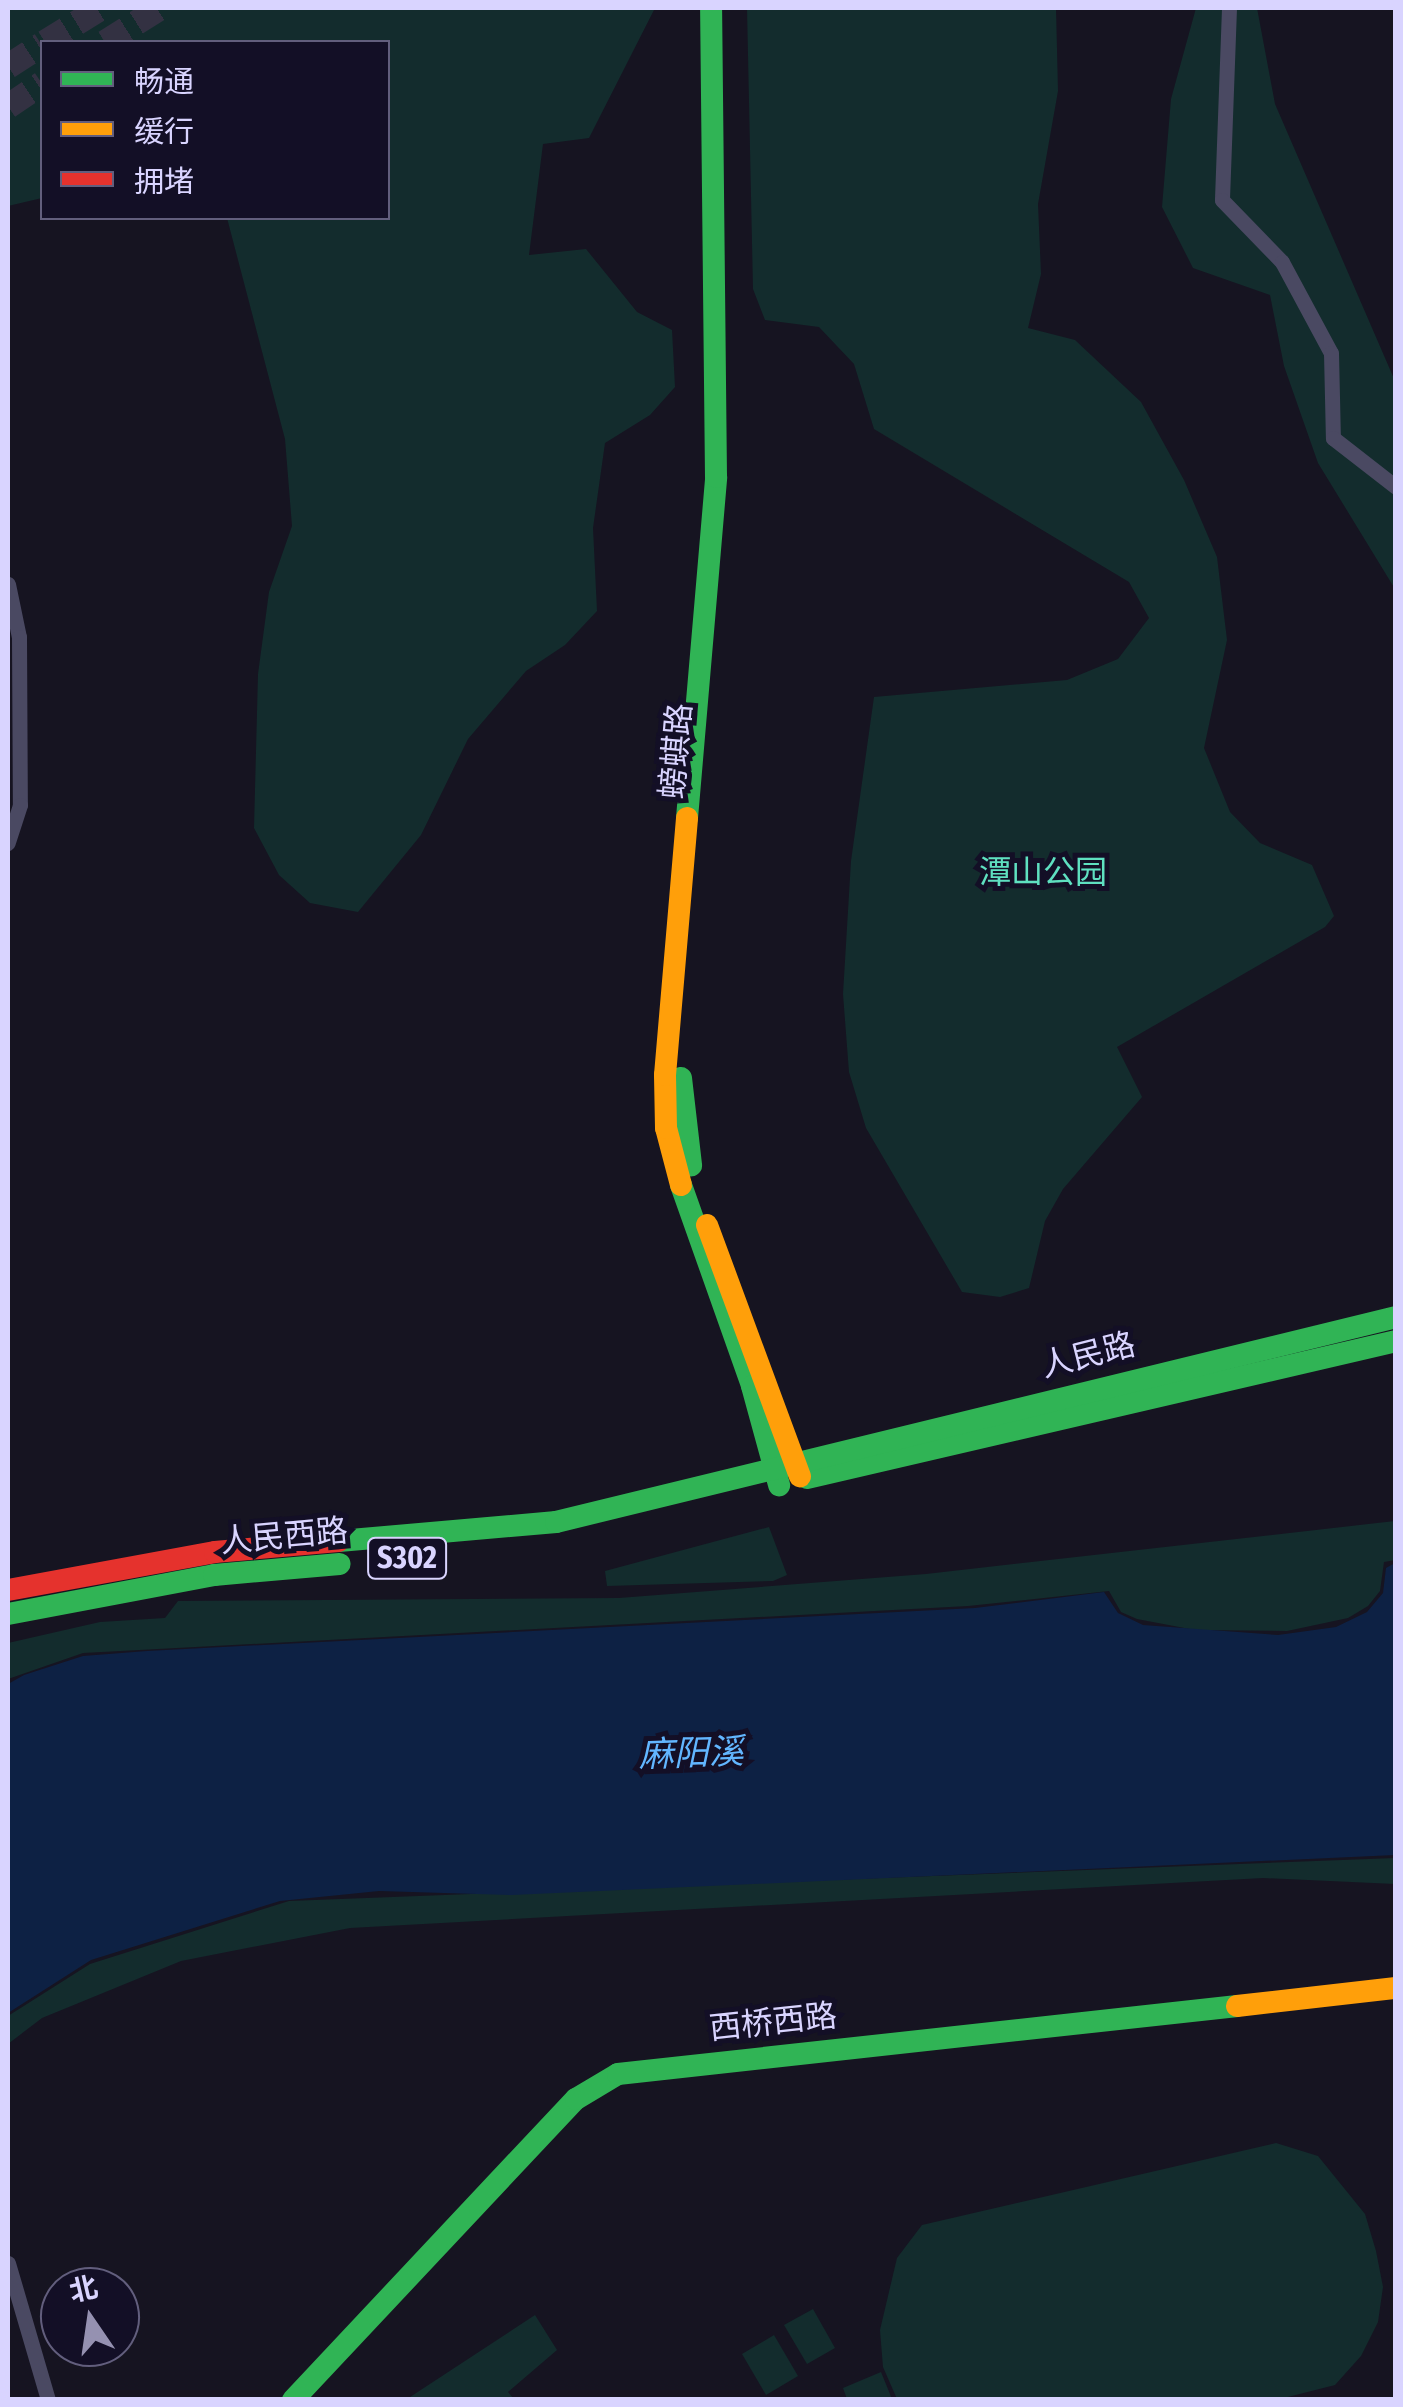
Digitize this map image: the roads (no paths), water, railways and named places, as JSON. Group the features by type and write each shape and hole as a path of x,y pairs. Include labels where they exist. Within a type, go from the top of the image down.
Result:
{"main road":[{"path":"711,8 716,477 665,1075 666,1128 690,1222 788,1472"},
{"name":"螃蜞路","path":"724,8 731,460 682,1107 707,1225 788,1472"},
{"name":"人民路","path":"788,1472 1396,1317"},
{"name":"人民路","path":"788,1472 1396,1341"},
{"name":"人民西路","path":"8,1590 216,1552 556,1522 788,1472"},
{"name":"人民西路","path":"8,1614 214,1574 500,1550 788,1472"},
{"name":"西桥西路","path":"292,2400 576,2098 618,2074 1396,1988"}],"street":[{"path":"1229,8 1222,200 1282,262 1331,353 1333,438 1396,487"},
{"path":"8,584 19,637 20,805 8,843"},
{"path":"8,2263 48,2400"}],"water":[{"name":"麻阳溪","path":"1395,1563 1395,1855 512,1895 379,1891 280,1901 91,1960 8,2013 8,1684 24,1675 83,1656 147,1651 975,1608 1104,1592 1118,1613 1143,1625 1278,1635 1336,1627 1367,1612 1383,1593 1386,1568"}],"tunnel":[{"path":"48,40 100,8"},
{"path":"108,40 159,8"},
{"path":"8,66 40,45"},
{"path":"8,106 40,84"}],"park label":[{"name":"潭山公园","path":"1043,872"}]}
